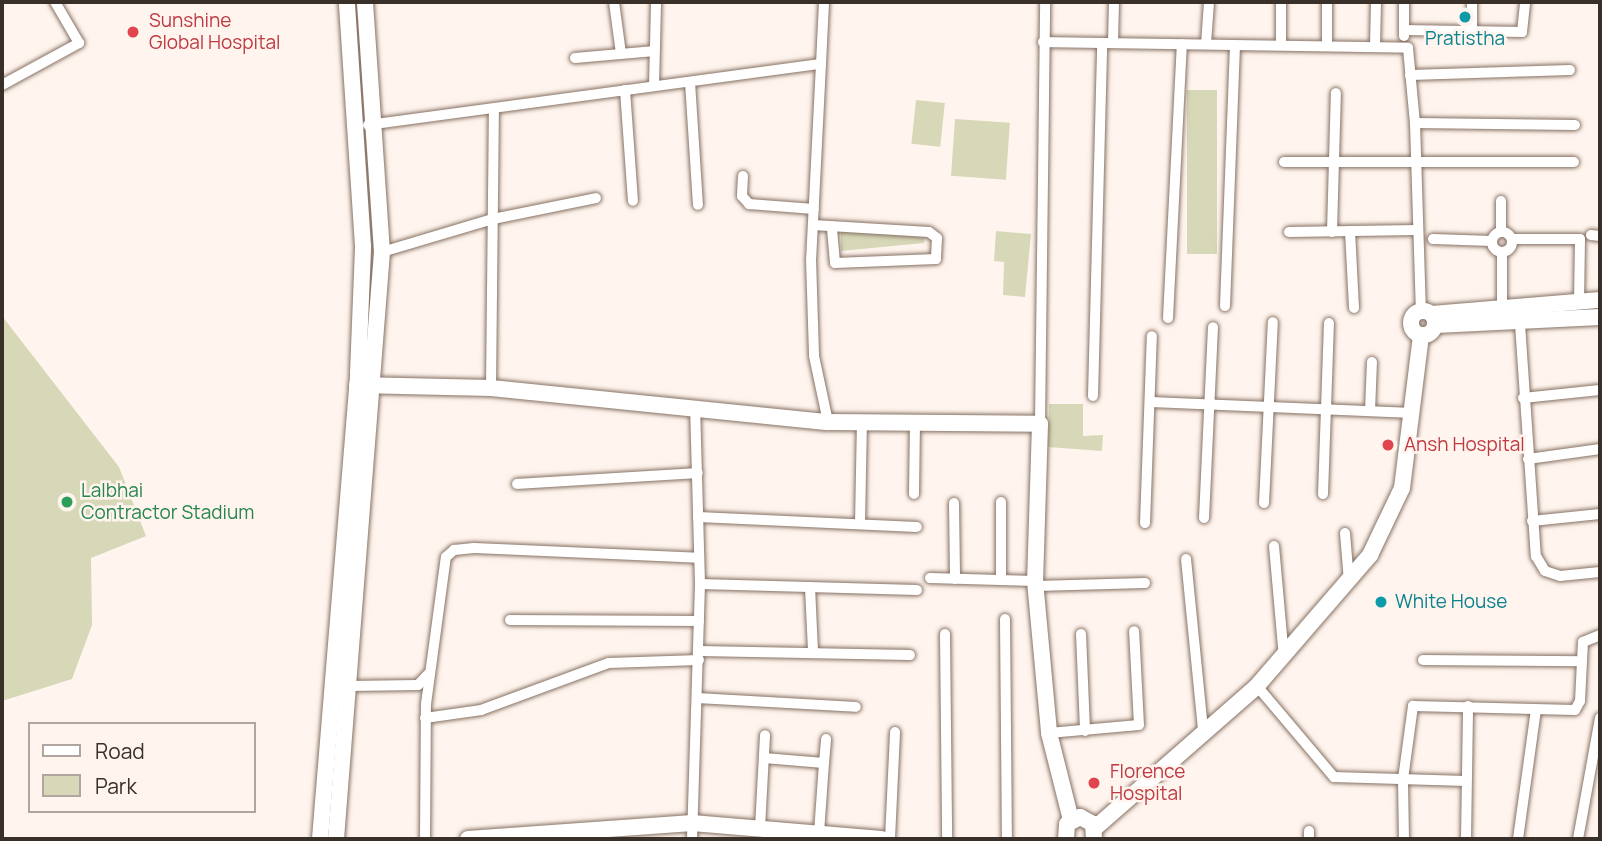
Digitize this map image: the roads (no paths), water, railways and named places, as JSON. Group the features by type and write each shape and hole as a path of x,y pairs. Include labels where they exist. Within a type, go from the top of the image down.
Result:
{"street":[{"path":"2,85 79,43 55,2"},
{"path":"320,839 357,385 363,246 347,2"},
{"path":"337,839 375,386 382,252 377,124 365,2"},
{"path":"614,2 621,54"},
{"path":"654,86 656,2"},
{"path":"824,2 813,225 814,356 828,422"},
{"path":"1045,2 1040,424 1035,583 1049,733 1071,820 1066,839"},
{"path":"1093,396 1108,43 1114,2"},
{"path":"1206,44 1209,2"},
{"path":"1281,45 1282,2"},
{"path":"1327,2 1327,46"},
{"path":"1375,46 1376,2"},
{"path":"1071,820 1085,818 1094,834 1203,730 1257,686 1349,583 1381,535 1402,488 1414,413 1421,335 1428,335 1429,317 1418,230 1410,54 1403,46 1404,2"},
{"path":"1472,2 1472,32"},
{"path":"1404,30 1524,32 1525,2"},
{"path":"1044,42 1403,46"},
{"path":"1168,318 1182,44"},
{"path":"1225,306 1235,46"},
{"path":"575,58 654,51"},
{"path":"357,126 494,111 625,90 821,64"},
{"path":"1410,75 1570,70"},
{"path":"691,82 698,205"},
{"path":"625,90 633,201"},
{"path":"1332,232 1336,93"},
{"path":"491,388 494,111"},
{"path":"1415,123 1575,125"},
{"path":"1284,162 1574,162"},
{"path":"743,176 742,196 749,204 814,209"},
{"path":"382,252 493,219 596,198"},
{"path":"1433,239 1492,241 1501,232 1501,201"},
{"path":"813,225 832,226 934,234 936,258 835,263 832,226"},
{"path":"1289,232 1418,230"},
{"path":"1350,231 1354,308"},
{"path":"1501,232 1512,239 1580,239 1579,301"},
{"path":"1492,241 1496,250 1502,252 1510,248 1512,239"},
{"path":"1502,252 1502,307"},
{"path":"1429,317 1502,307 1600,300"},
{"path":"1429,317 1520,324 1600,317"},
{"path":"1264,503 1273,322"},
{"path":"1324,494 1329,323"},
{"path":"1520,324 1536,556 1545,570 1560,576 1600,572"},
{"path":"1204,519 1213,327"},
{"path":"1145,523 1152,336"},
{"path":"1370,411 1372,362"},
{"path":"357,385 491,388 695,406 828,422 1040,424"},
{"path":"1524,398 1600,390"},
{"path":"1150,402 1414,413"},
{"path":"692,831 700,584 695,406"},
{"path":"860,524 862,422"},
{"path":"914,494 915,422"},
{"path":"1528,458 1600,449"},
{"path":"517,484 698,473"},
{"path":"1001,502 1001,580"},
{"path":"954,503 955,579"},
{"path":"1532,522 1600,514"},
{"path":"698,517 917,527"},
{"path":"1345,533 1349,583"},
{"path":"1274,546 1284,658"},
{"path":"425,839 425,718 429,673 443,564 454,550 699,558"},
{"path":"1186,559 1203,730"},
{"path":"930,578 1035,583 1145,583"},
{"path":"700,584 917,590"},
{"path":"810,587 813,651"},
{"path":"1005,619 1007,839"},
{"path":"510,620 699,621"},
{"path":"1049,733 1139,724 1134,631"},
{"path":"945,634 947,839"},
{"path":"1081,634 1085,731"},
{"path":"1404,839 1403,779 1413,706 1536,710 1578,708 1583,642 1600,635"},
{"path":"425,718 481,710 610,663 699,655 813,651 910,656"},
{"path":"1423,660 1582,662"},
{"path":"349,686 418,685 429,673"},
{"path":"1257,686 1327,773 1342,778 1466,781"},
{"path":"697,698 856,707"},
{"path":"1466,839 1468,706"},
{"path":"1518,839 1536,710"},
{"path":"1578,839 1600,718"},
{"path":"890,839 895,732"},
{"path":"760,828 765,735"},
{"path":"819,832 826,739"},
{"path":"764,758 824,763"},
{"path":"468,839 760,828 779,834 819,832 881,839"}],"place":[{"name":"Pratistha","path":"1465,17"},
{"name":"Sunshine Global Hospital","path":"133,32"},
{"name":"Ansh Hospital","path":"1388,445"},
{"name":"Lalbhai Contractor Stadium","path":"67,502"},
{"name":"White House","path":"1381,602"},
{"name":"Florence Hospital","path":"1094,783"}]}
